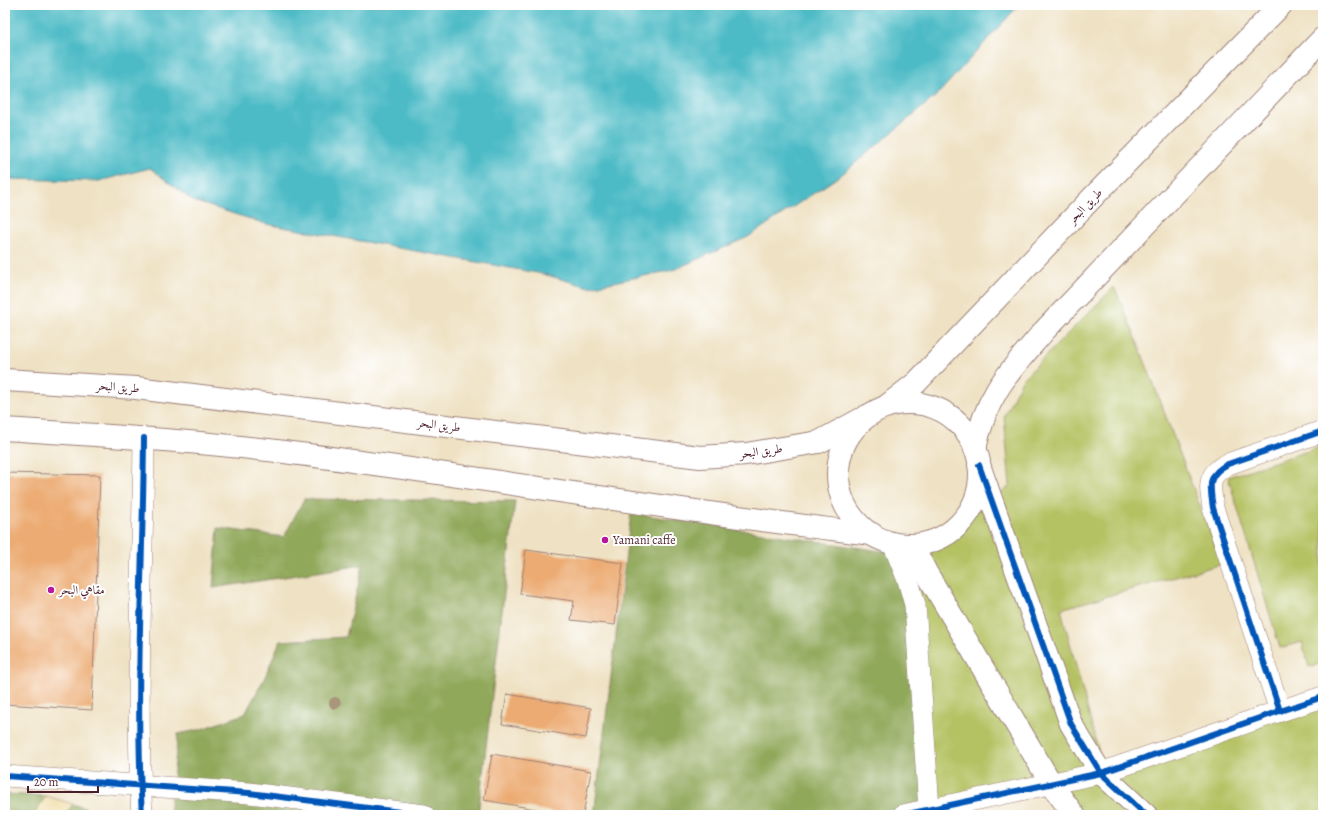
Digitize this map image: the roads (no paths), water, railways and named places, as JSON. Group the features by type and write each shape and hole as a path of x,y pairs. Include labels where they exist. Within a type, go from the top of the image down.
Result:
{"main road":[{"name":"طريق البحر","path":"888,405 916,383 1091,199 1281,5"},
{"path":"5,430 144,438 265,450 501,481 785,524 872,534 902,544 931,542 948,533 963,520 974,503 979,485 977,457 980,426 988,404 1001,382 1044,331 1323,38"},
{"name":"طريق البحر","path":"5,380 136,388 700,457 746,454 819,442 867,416"},
{"path":"872,534 854,519 843,499 838,477 840,454 850,433 867,416 888,405 909,402 930,406 949,415 965,430 977,457 1071,724 1101,773 1131,803 1146,815"},
{"path":"902,544 930,578 1052,785 1074,815"}],"street":[{"path":"1280,711 1213,508 1211,479 1217,470 1228,464 1323,431"},
{"path":"142,815 140,785 144,438"},
{"path":"902,544 914,605 929,809"},
{"path":"903,815 1052,785 1101,773 1323,697"},
{"path":"5,776 249,793 424,815"}],"water":[{"path":"5,5 1019,5 937,95 841,175 748,237 673,270 589,287 543,274 266,224 193,201 150,168 99,181 5,179"}],"place":[{"name":"Yamani caffe","path":"605,540"},
{"name":"مقاهي البحر","path":"51,590"}]}
